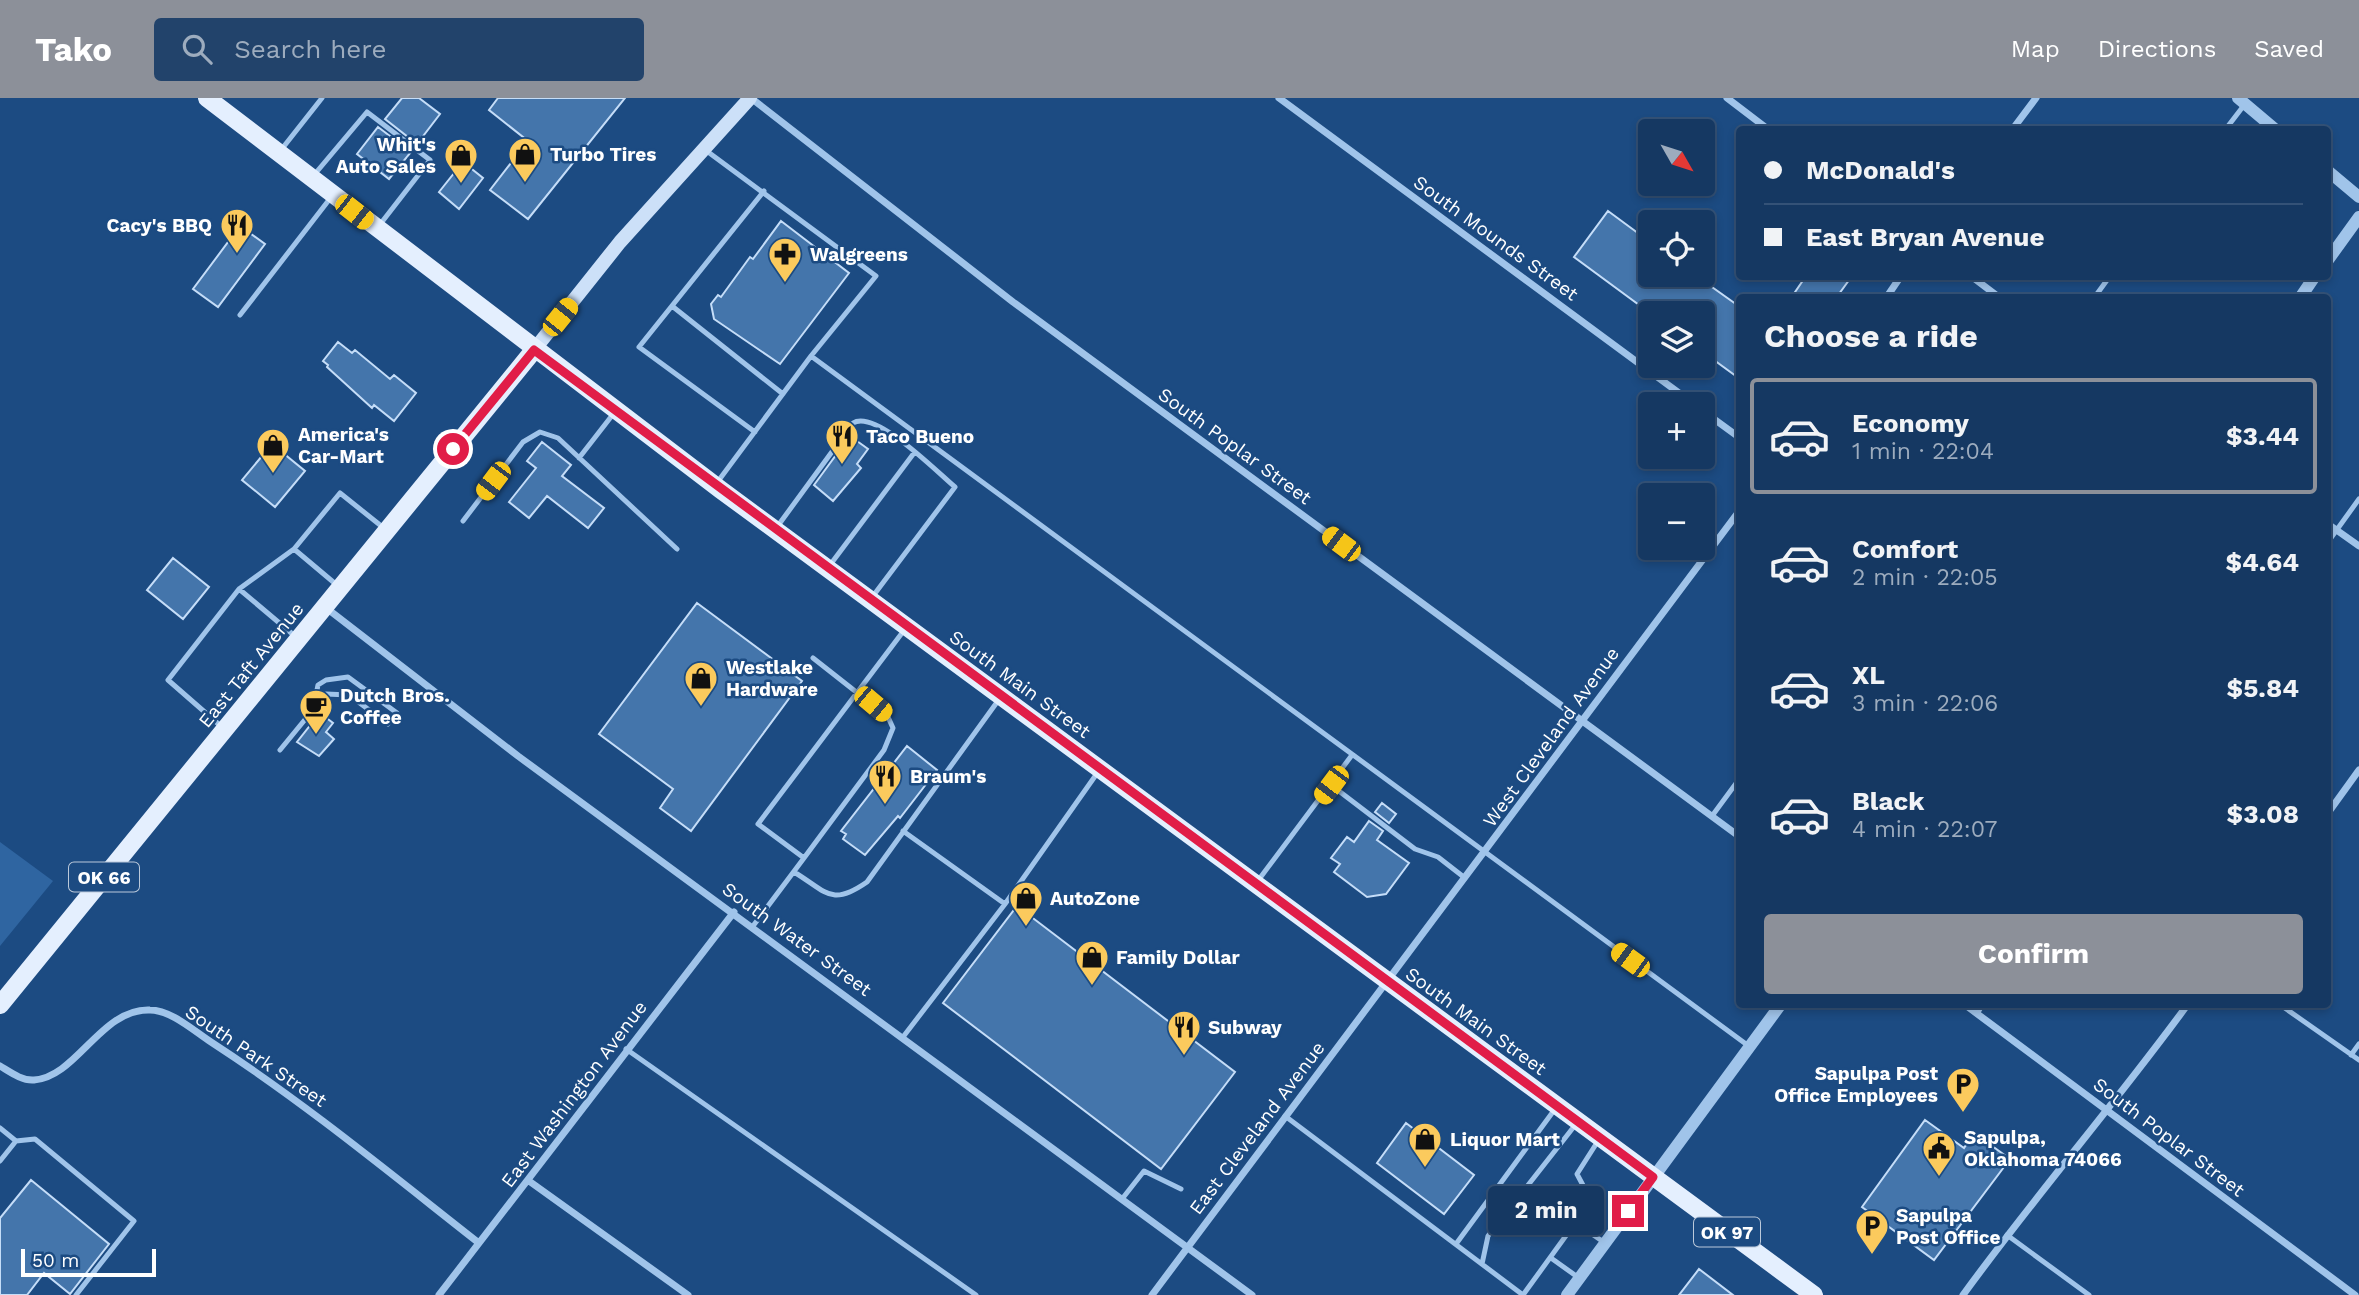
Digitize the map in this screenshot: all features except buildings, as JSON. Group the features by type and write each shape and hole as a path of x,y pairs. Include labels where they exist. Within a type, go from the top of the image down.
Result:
{"main road":[{"name":"South Main Street","path":"207,98 615,411 1814,1295"},
{"name":"OK 66","path":"534,350 620,242 751,98"},
{"name":"East Taft Avenue","path":"0,1005 534,350"}],"street":[{"name":"South Poplar Street","path":"751,98 1013,302 1581,722 1736,833"},
{"name":"South Mounds Street","path":"1279,98 1678,392"},
{"path":"1727,98 1764,126"},
{"path":"2015,126 2036,98"},
{"path":"2241,101 2271,126"},
{"path":"2331,174 2359,197"},
{"path":"2331,256 2359,217"},
{"path":"1975,280 1995,294"},
{"path":"1715,420 1736,435"},
{"name":"West Cleveland Avenue","path":"1388,982 1736,515"},
{"path":"2331,526 2359,546"},
{"name":"South Water Street","path":"325,607 518,756 734,912 1252,1295"},
{"path":"2331,809 2359,770"},
{"name":"East Washington Avenue","path":"439,1295 529,1181 625,1049 734,912"},
{"name":"East Cleveland Avenue","path":"1152,1295 1388,982"},
{"path":"1567,1295 1778,1008"},
{"name":"South Poplar Street","path":"1969,1008 2355,1295"},
{"path":"1963,1295 2106,1108 2130,1084 2185,1008"},
{"name":"South Park Street","path":"0,1066 25,1079 37,1080 59,1069 118,1018 150,1010 173,1018 275,1084 479,1243"},
{"path":"529,1181 688,1295"}],"lane":[{"path":"278,153 322,98"},
{"path":"2227,126 2241,101"},
{"path":"311,178 367,112 430,160 376,229"},
{"path":"708,145 876,276 811,356 715,485"},
{"path":"755,432 639,347 765,191"},
{"path":"240,315 332,195"},
{"path":"672,306 783,394"},
{"path":"811,356 1484,854 1750,1046"},
{"path":"579,458 615,411"},
{"path":"775,529 821,463 858,419 869,420 883,428 955,489 871,599"},
{"path":"463,521 523,442 540,432 558,438 677,549"},
{"path":"828,568 914,453"},
{"path":"226,730 169,680 239,589 294,549 340,493 387,531"},
{"path":"2331,538 2359,499"},
{"path":"294,549 341,588"},
{"path":"239,589 299,639"},
{"path":"804,858 758,824 906,626"},
{"path":"753,926 892,737 893,728 888,717 813,658"},
{"path":"314,708 318,685 326,680 348,677 397,713"},
{"path":"280,750 326,694 349,695 388,724"},
{"path":"794,872 835,897 847,896 867,882 1001,696"},
{"path":"1256,884 1352,755"},
{"path":"903,1037 1005,904 1100,769"},
{"path":"1712,816 1736,783"},
{"path":"1331,785 1415,849 1438,857 1465,878"},
{"path":"904,831 1005,904"},
{"path":"1977,1014 1981,1008"},
{"path":"2285,1008 2359,1060"},
{"path":"2351,1055 2359,1044"},
{"path":"625,1049 976,1295"},
{"path":"1456,1244 1556,1106"},
{"path":"1285,1116 1523,1295 1576,1223 1587,1199 1577,1174 1600,1138"},
{"path":"1482,1264 1488,1236 1578,1122"},
{"path":"0,1128 16,1141 35,1139 134,1222 76,1295"},
{"path":"0,1161 16,1141"},
{"path":"1122,1199 1144,1171 1181,1189"},
{"path":"1576,1223 1605,1243"},
{"path":"2007,1235 2089,1295"},
{"path":"1551,1258 1580,1278"}],"shaded area":[{"path":"0,842 53,881 0,946"}],"place":[{"name":"Turbo Tires","path":"525,184"},
{"name":"Whit's Auto Sales","path":"461,185"},
{"name":"Cacy's BBQ","path":"237,255"},
{"name":"Walgreens","path":"785,284"},
{"name":"Taco Bueno","path":"842,466"},
{"name":"America's Car-Mart","path":"273,475"},
{"name":"Westlake Hardware","path":"701,708"},
{"name":"Dutch Bros. Coffee","path":"316,736"},
{"name":"Braum's","path":"885,806"},
{"name":"AutoZone","path":"1026,928"},
{"name":"Family Dollar","path":"1092,987"},
{"name":"Subway","path":"1184,1057"},
{"name":"Sapulpa Post Office Employees","path":"1963,1114"},
{"name":"Liquor Mart","path":"1425,1169"},
{"name":"Sapulpa, Oklahoma 74066","path":"1939,1178"},
{"name":"Sapulpa Post Office","path":"1872,1256"}],"route":[{"path":"453,449 534,350 1653,1177 1628,1211"}]}
